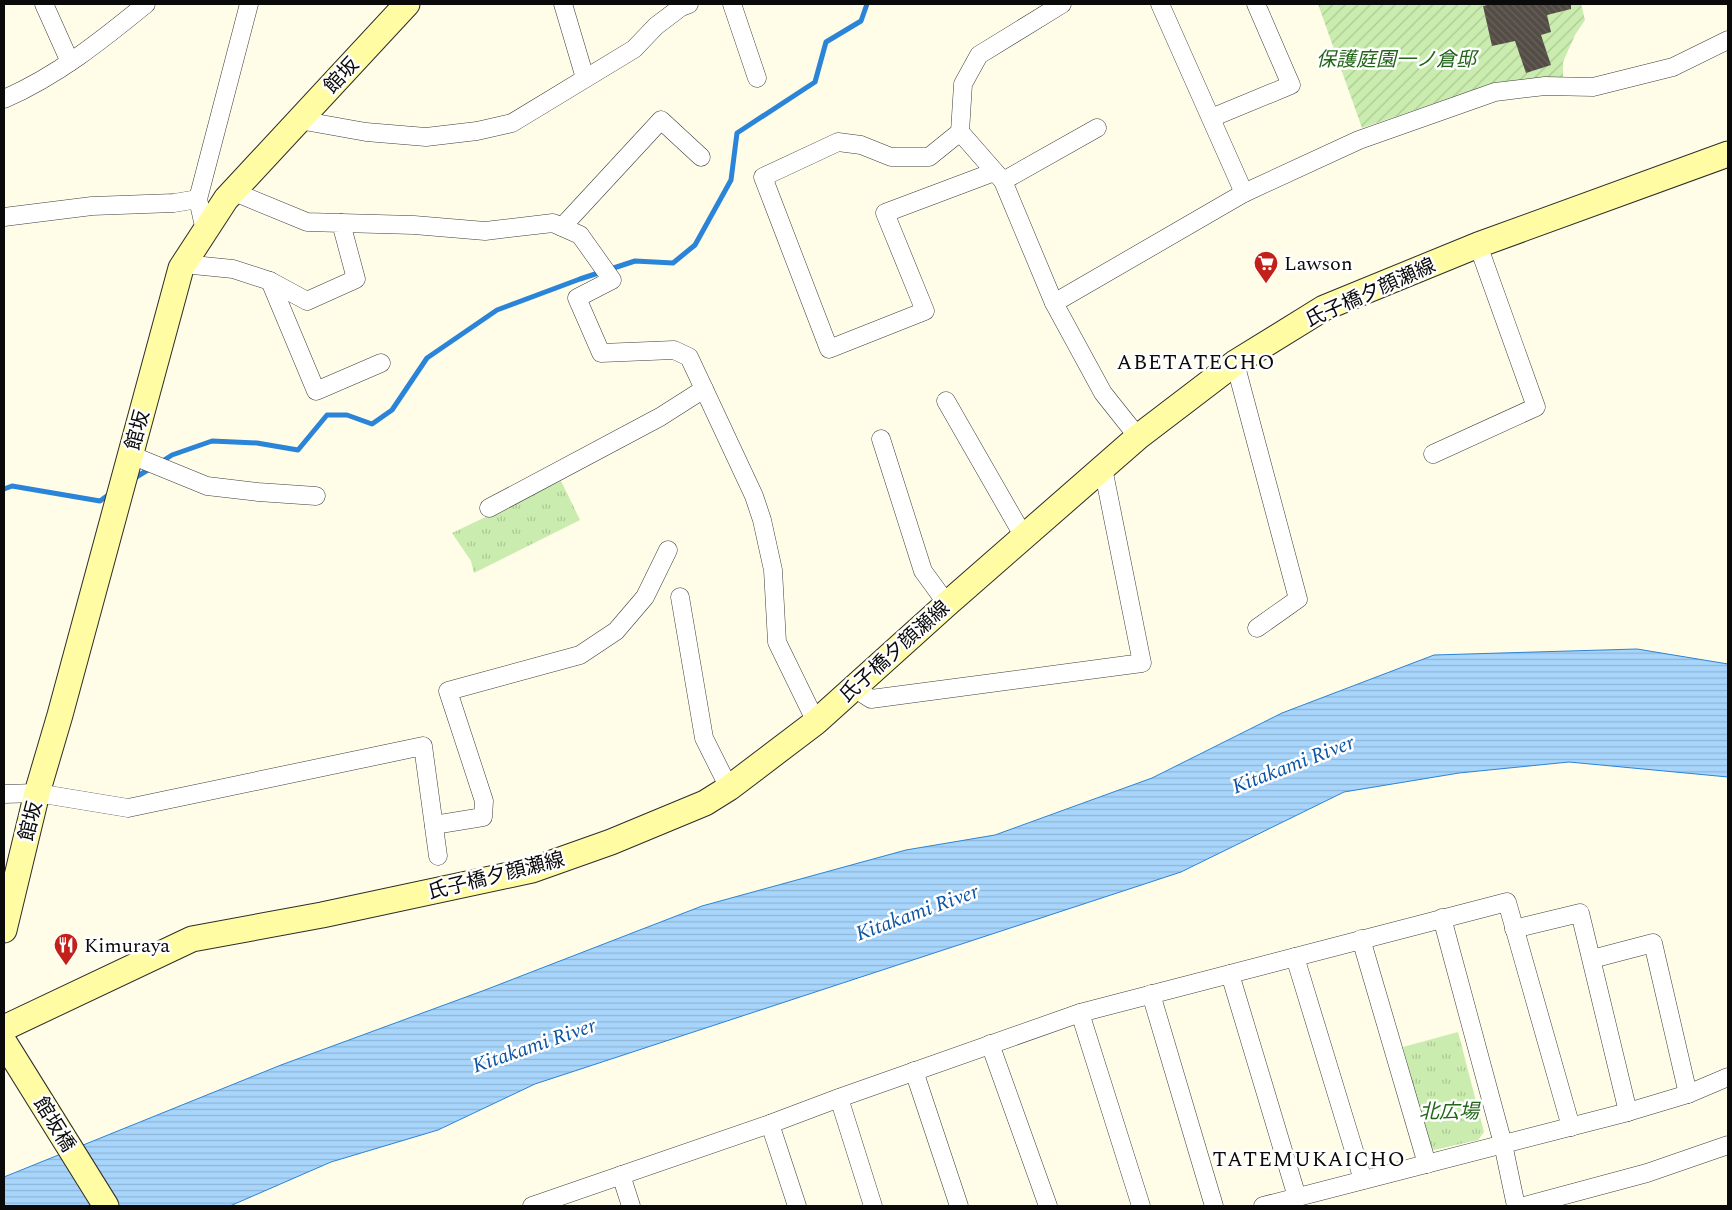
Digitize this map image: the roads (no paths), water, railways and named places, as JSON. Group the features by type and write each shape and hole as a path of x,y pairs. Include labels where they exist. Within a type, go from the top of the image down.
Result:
{"main road":[{"name":"館坂","path":"4,930 37,793 119,500 180,268 226,199 407,4"},
{"name":"氏子橋夕顔瀬線","path":"4,1028 192,939 322,915 532,870 611,842 705,803 729,788 816,722 947,604 1138,437 1235,363 1324,308 1478,245 1728,154"},
{"name":"館坂橋","path":"4,1042 106,1206"}],"street":[{"path":"44,4 70,62"},
{"path":"4,99 70,62 94,46 146,4"},
{"path":"205,231 198,199 249,4"},
{"path":"563,4 585,78"},
{"path":"732,4 757,78"},
{"path":"1062,4 979,55 963,84 960,132 998,176 1054,303 1103,394 1138,437"},
{"path":"1160,4 1244,193"},
{"path":"1211,118 1291,85 1256,4"},
{"path":"300,120 366,132 426,137 477,131 512,123 634,49 656,26 680,6"},
{"path":"1054,303 1244,193 1359,140 1495,92 1544,86 1593,87 1674,67 1728,40"},
{"path":"562,227 661,120 701,157"},
{"path":"960,132 929,157 891,156 861,145 838,142 763,177 829,349 925,311 885,213 998,176 1096,128"},
{"path":"234,192 307,222 414,225 485,231 553,223 580,235 612,280 577,298 601,353 674,350 688,357 704,389 754,496 762,520 773,570 777,642 816,722"},
{"path":"4,217 92,206 174,203 198,199"},
{"path":"183,264 233,269 270,281 307,301 356,279 341,223"},
{"path":"1433,454 1536,407 1478,245"},
{"path":"270,281 316,391 381,362"},
{"path":"1235,363 1298,599 1257,628"},
{"path":"489,508 660,418 704,389"},
{"path":"946,400 1024,537"},
{"path":"881,438 923,571 947,604"},
{"path":"128,464 207,486 316,496"},
{"path":"854,688 871,699 1142,663 1103,468"},
{"path":"434,825 483,817 484,801 448,691 580,655 616,632 645,597 668,550"},
{"path":"680,597 704,738 729,788"},
{"path":"4,794 37,793 128,808 423,746 438,856"},
{"path":"542,1205 621,1175 1080,1013 1507,902 1571,1127"},
{"path":"1514,929 1580,913 1628,1112"},
{"path":"1442,918 1502,1144 1516,1206"},
{"path":"1361,940 1427,1164"},
{"path":"1592,959 1653,943 1688,1094"},
{"path":"1295,957 1363,1180"},
{"path":"1230,974 1297,1197"},
{"path":"1151,994 1214,1206"},
{"path":"1080,1013 1141,1206"},
{"path":"990,1044 1048,1206"},
{"path":"914,1072 959,1206"},
{"path":"1263,1206 1628,1112 1688,1094 1728,1077"},
{"path":"839,1098 874,1206"},
{"path":"770,1124 797,1206"},
{"path":"1524,1206 1647,1173 1728,1145"},
{"path":"621,1175 632,1206"}],"water":[{"name":"Kitakami River","path":"1637,649 1728,664 1728,777 1569,762 1459,773 1344,792 1181,872 535,1084 438,1130 331,1162 230,1206 4,1206 4,1177 281,1065 485,990 702,906 906,850 995,835 1152,778 1282,713 1434,655"}],"waterway":[{"path":"161,462 172,455 212,441 257,443 298,450 327,415 347,415 372,424 392,410 427,358 497,310 635,261 673,263 695,245 731,180 737,133 815,82 826,42 861,21 867,4"},
{"path":"133,479 151,468"},
{"path":"4,489 12,486 100,501 111,493"}],"place":[{"name":"Lawson","path":"1266,284"},
{"name":"Kimuraya","path":"66,966"}],"district":[{"name":"ABETATECHO","path":"1196,362"},
{"name":"TATEMUKAICHO","path":"1309,1159"}],"park label":[{"name":"保護庭園一ノ倉邸","path":"1396,59"},
{"name":"北広場","path":"1449,1111"}]}
